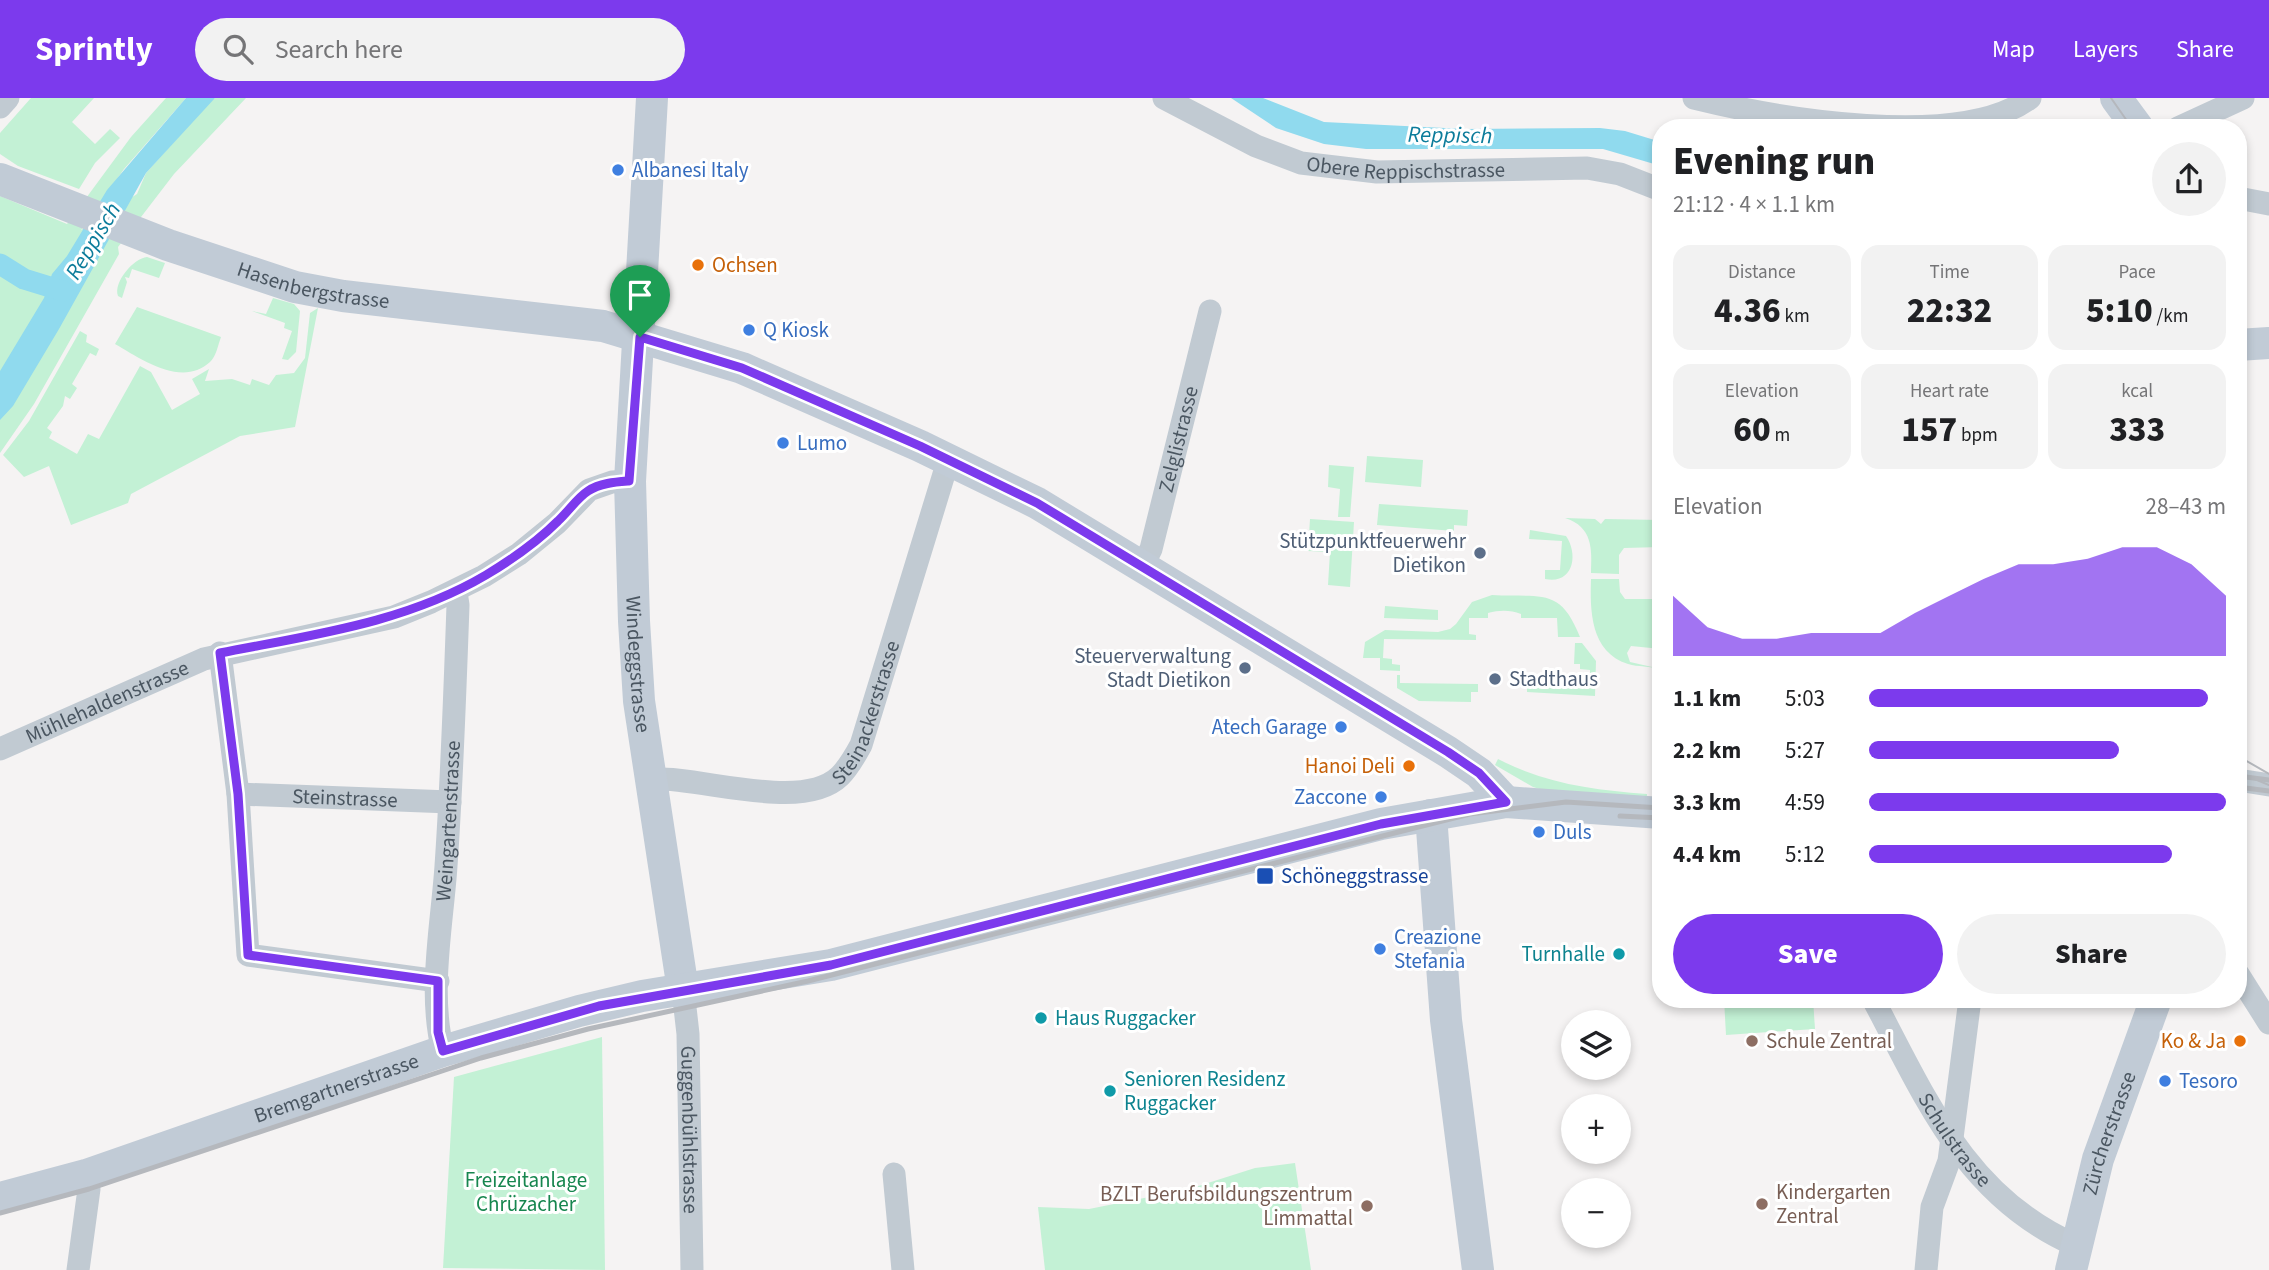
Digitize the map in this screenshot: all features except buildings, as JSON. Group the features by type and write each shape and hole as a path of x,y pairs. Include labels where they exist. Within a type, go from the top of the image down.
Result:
{"street":[{"path":"0,107 8,98"},
{"name":"Windeggstrasse","path":"652,98 640,337 629,481 639,701 683,990"},
{"name":"Obere Reppischstrasse","path":"1164,98 1256,146 1301,163 1377,172 1587,169 1620,174 1652,186"},
{"path":"1694,98 1796,119"},
{"path":"1981,119 2006,113 2030,98"},
{"path":"2198,119 2243,98"},
{"name":"Hasenbergstrasse","path":"0,179 232,268 295,287 343,296 603,326 742,368 1037,503 1465,763 1506,802"},
{"path":"2247,200 2269,204"},
{"name":"Zelglistrasse","path":"1143,565 1152,549 1210,311"},
{"path":"2247,345 2269,344"},
{"name":"Steinackerstrasse","path":"650,779 670,778 767,792 800,792 838,778 860,744 948,461"},
{"name":"Mühlehaldenstrasse","path":"0,749 54,727 175,670 220,653 394,617 456,592 519,554 557,523 589,490 612,482 629,481"},
{"name":"Weingartenstrasse","path":"443,1051 438,1032 438,981 450,802 458,605 456,592"},
{"path":"220,653 238,794 248,955 438,981"},
{"path":"2247,781 2269,785"},
{"name":"Steinstrasse","path":"238,794 450,802"},
{"name":"Bremgartnerstrasse","path":"0,1198 86,1175 443,1051 579,1011 831,965 1305,843 1431,815 1506,802 1652,812"},
{"path":"1431,815 1449,1047 1478,1270"},
{"path":"2247,988 2269,1023"},
{"name":"Guggenbühlstrasse","path":"683,990 688,1034 692,1270"},
{"name":"Schulstrasse","path":"1878,1008 1951,1140 1998,1197 2073,1257"},
{"path":"1926,1270 1932,1207 1949,1161 1968,1008"},
{"name":"Zürcherstrasse","path":"2073,1257 2098,1159 2153,1008"},
{"path":"894,1174 902,1270"},
{"path":"78,1270 89,1189 86,1175"}],"green space":[{"path":"31,98 94,98 72,122 95,144 110,129 120,138 95,163 79,189 18,166 0,154 0,133"},
{"path":"166,98 186,98 124,169 81,230 137,194 146,173 215,98 246,98 174,174 118,247 119,254 34,404 0,453 0,196 67,224 131,137"},
{"path":"147,257 165,263 159,278 132,269 129,278 125,277 127,282 122,298 118,296 119,284 126,272 136,262"},
{"path":"273,298 294,304 300,311 296,352 288,360 282,359 292,331 284,328 285,323 252,311 266,314"},
{"path":"137,307 221,337 212,360 199,369 174,372 149,363 115,344"},
{"path":"318,308 295,427 240,436 131,494 128,503 71,525 49,466 24,477 3,455 29,421 80,331 87,335 86,342 99,349 96,356 90,353 72,384 77,388 70,399 65,396 63,406 47,428 52,432 49,438 77,454 88,434 99,439 140,366 151,372 172,410 200,394 192,379 209,369 205,381 232,379 250,385 252,379 269,385 276,375 294,373 305,358 310,313"},
{"path":"1367,456 1423,460 1421,487 1365,482"},
{"path":"1329,465 1354,467 1350,517 1338,517 1340,489 1328,487"},
{"path":"1379,504 1468,510 1467,526 1454,525 1454,531 1377,525"},
{"path":"1565,518 1595,519 1601,524 1605,519 1652,520 1652,547 1624,548 1619,555 1619,574 1591,573 1589,540 1581,527"},
{"path":"1310,519 1354,522 1350,587 1328,585 1330,552 1308,551"},
{"path":"1530,530 1566,536 1572,560 1571,567 1562,577 1545,579 1545,570 1560,570 1562,541 1529,539"},
{"path":"1591,579 1619,579 1620,592 1625,599 1652,599 1652,648 1631,646 1627,653 1630,662 1652,667 1628,664 1606,650 1595,629"},
{"path":"1492,595 1536,596 1556,602 1565,609 1580,637 1558,637 1557,618 1521,618 1521,614 1497,611 1488,613 1488,618 1469,618 1469,634 1476,635 1476,640 1384,639 1383,658 1392,659 1392,664 1400,665 1400,671 1380,670 1380,658 1363,658 1365,642 1385,630 1438,632 1450,629 1472,602"},
{"path":"1385,606 1438,610 1438,620 1384,618"},
{"path":"1575,643 1582,643 1596,661 1595,696 1527,692 1527,686 1590,686 1590,670 1580,669 1580,664 1574,664"},
{"path":"1397,675 1400,675 1400,683 1478,684 1478,692 1471,692 1471,702 1419,701 1397,688"},
{"path":"1498,759 1552,780 1589,788 1647,794 1647,800 1549,792 1533,787 1495,765"},
{"path":"1724,1008 1814,1008 1815,1029 1726,1035"},
{"name":"Freizeitanlage Chrüzacher","path":"602,1037 605,1270 443,1268 454,1077"},
{"path":"1295,1163 1311,1270 1045,1270 1038,1207 1089,1209 1189,1189 1255,1168"}],"water":[{"name":"Reppisch","path":"186,98 215,98 146,173 59,329 13,406 0,420 0,371 44,298 52,274 67,256 107,190"},
{"name":"Reppisch","path":"1231,98 1263,98 1324,122 1465,129 1600,128 1625,131 1652,139 1652,163 1603,149 1366,149 1324,144 1276,128"}],"waterway":[{"path":"0,264 24,279 63,291"}],"tram line":[{"path":"2111,98 2126,119"},
{"path":"2247,761 2269,774"},
{"path":"2247,776 2269,785"}],"railway":[{"path":"2247,777 2269,780"},
{"path":"2247,788 2269,791"},
{"path":"0,1213 89,1189 481,1058 588,1029 808,981 1470,814 1566,802 1652,807"},
{"path":"1620,816 1652,818"}],"place":[{"name":"Albanesi Italy","path":"618,170"},
{"name":"Ochsen","path":"698,265"},
{"name":"Q Kiosk","path":"749,330"},
{"name":"Lumo","path":"783,443"},
{"name":"Stützpunktfeuerwehr Dietikon","path":"1480,553"},
{"name":"Steuerverwaltung Stadt Dietikon","path":"1245,668"},
{"name":"Stadthaus","path":"1495,679"},
{"name":"Atech Garage","path":"1341,727"},
{"name":"Hanoi Deli","path":"1409,766"},
{"name":"Zaccone","path":"1381,797"},
{"name":"Duls","path":"1539,832"},
{"name":"Schöneggstrasse","path":"1265,876"},
{"name":"Creazione Stefania","path":"1380,949"},
{"name":"Turnhalle","path":"1619,954"},
{"name":"Haus Ruggacker","path":"1041,1018"},
{"name":"Schule Zentral","path":"1752,1041"},
{"name":"Ko & Ja","path":"2240,1041"},
{"name":"Tesoro","path":"2165,1081"},
{"name":"Senioren Residenz Ruggacker","path":"1110,1091"},
{"name":"Kindergarten Zentral","path":"1762,1204"},
{"name":"BZLT Berufsbildungszentrum Limmattal","path":"1367,1206"}],"route":[{"path":"640,337 742,368 920,446 1037,503 1448,752 1479,773 1506,802 1381,824 831,965 642,996 599,1006 443,1051 438,1032 438,981 248,955 238,794 220,653 394,617 456,592 519,554 557,523 589,490 612,482 629,481 640,337"}]}
